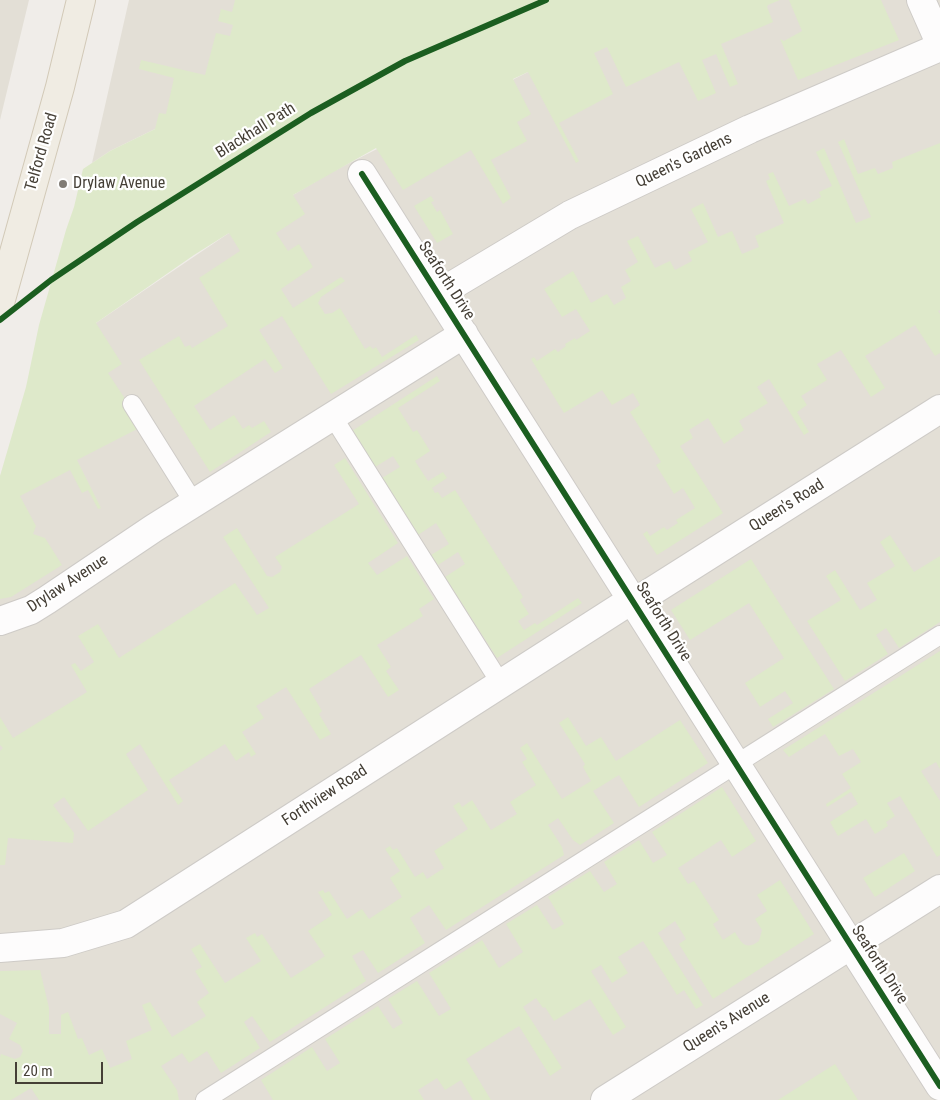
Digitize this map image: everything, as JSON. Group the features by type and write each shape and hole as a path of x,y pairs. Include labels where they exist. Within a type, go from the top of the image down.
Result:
{"main road":[{"name":"Telford Road","path":"0,303 60,87 81,0"}],"street":[{"path":"921,0 940,45"},
{"name":"Queen's Gardens","path":"438,294 570,215 750,129 940,45"},
{"name":"Seaforth Drive","path":"362,174 940,1086"},
{"name":"Drylaw Avenue","path":"0,621 23,613 47,600 154,528 464,334"},
{"name":"Queen's Road","path":"634,601 940,409"},
{"name":"Forthview Road","path":"0,948 63,943 126,924 500,684 634,601"},
{"name":"Queen's Avenue","path":"605,1100 940,889"}],"lane":[{"path":"132,404 194,503"},
{"path":"333,417 500,684"},
{"path":"205,1100 940,635"}],"shaded area":[{"path":"0,0 29,0 0,120"},
{"path":"129,0 400,0 110,151 92,163"},
{"path":"689,0 940,0 940,1100 0,1100 0,476 96,323 229,233 330,173 528,72"}],"green space":[{"path":"235,0 780,0 767,7 773,22 721,44 738,84 730,87 716,54 702,60 716,93 698,101 679,62 626,87 607,47 594,53 613,94 559,123 579,161 576,163 528,72 513,79 531,114 517,122 527,141 491,160 511,198 503,204 471,150 403,190 376,148 293,195 305,214 276,233 288,251 299,244 313,267 281,289 293,308 341,277 345,281 321,297 318,303 325,314 332,313 340,308 365,349 370,346 373,349 376,347 382,357 416,335 419,340 331,394 282,316 259,330 283,368 275,373 265,359 194,406 210,430 234,415 243,429 249,425 252,428 264,421 271,432 210,472 139,360 179,336 185,347 190,345 192,348 228,326 199,278 240,251 229,233 96,323 122,364 108,373 143,426 77,460 101,508 98,509 88,490 82,493 70,470 20,496 36,526 33,534 45,538 62,565 11,597 0,599 0,476 26,387 39,325 74,207 83,169 110,151 155,129 159,113 166,114 174,78 139,69 141,60 205,75 216,33 230,36 233,25 218,21 221,9 232,12"},
{"path":"789,0 881,0 899,40 798,80 780,39 784,41 802,31"},
{"path":"844,139 858,174 875,168 878,174 893,168 892,162 940,143 940,310 938,311 940,314 940,353 935,356 915,325 865,356 885,388 871,397 841,350 817,364 827,380 801,396 807,405 797,412 809,432 804,435 769,379 757,387 768,403 739,421 744,430 724,444 708,418 689,430 693,438 680,446 723,513 657,555 643,534 647,531 650,536 664,527 667,530 678,523 676,520 695,508 683,488 674,494 656,465 661,462 630,412 640,405 633,393 612,405 602,390 564,413 531,359 534,357 537,361 555,349 558,352 566,346 565,344 575,338 576,340 590,331 576,309 562,317 544,289 573,271 591,303 607,294 614,305 626,298 621,287 631,281 625,270 638,262 627,241 638,236 655,268 670,261 675,270 692,261 688,252 708,242 691,209 703,203 718,237 732,231 742,254 759,247 755,236 784,223 766,181 770,179 768,174 773,172 789,206 805,199 808,204 821,197 819,192 832,186 816,152 824,148 856,223 871,217 838,142"},
{"path":"431,196 434,201 431,202 437,212 440,210 453,234 437,243 414,206"},
{"path":"437,376 440,381 398,408 413,432 417,430 430,451 415,461 428,481 443,472 447,478 432,488 435,493 438,492 442,498 455,490 457,493 523,597 520,600 529,614 518,621 524,630 535,623 537,625 578,598 582,603 497,658 445,577 465,564 458,552 438,565 431,555 449,544 436,523 418,535 382,478 400,467 393,456 375,467 352,431"},
{"path":"345,458 398,543 368,563 377,575 407,556 434,599 419,609 423,616 377,645 391,667 386,671 399,690 388,697 361,655 309,689 322,711 319,714 331,734 320,740 286,687 256,706 264,718 242,732 256,754 251,757 249,752 236,761 225,744 169,780 183,801 178,805 140,744 126,754 148,790 88,831 64,797 53,805 74,833 73,843 8,838 5,865 0,865 0,751 3,748 0,745 0,717 13,738 87,692 71,665 75,663 81,671 94,662 78,636 98,624 119,658 235,583 257,615 269,608 223,537 237,528 267,576 272,577 280,572 282,567 275,557 359,504 334,465"},
{"path":"890,535 914,572 940,556 940,622 899,648 886,628 876,635 888,654 845,681 807,621 841,600 826,576 835,570 860,610 877,600 867,583 895,566 880,542"},
{"path":"751,559 834,689 773,727 768,719 793,703 785,691 760,707 745,683 784,658 749,603 690,640 671,610"},
{"path":"940,651 940,769 936,762 921,771 940,801 940,855 937,857 900,796 887,803 895,816 886,822 888,826 875,834 866,819 838,836 830,822 858,804 851,792 827,807 826,804 851,788 842,774 861,762 853,749 839,756 825,734 789,757 783,750"},
{"path":"568,717 586,746 601,737 616,761 680,720 708,763 639,807 619,775 593,791 614,823 580,845 573,840 558,818 548,825 562,847 564,855 446,930 429,905 410,918 425,943 378,973 363,950 352,956 366,981 270,1042 252,1016 244,1022 260,1048 221,1073 207,1051 189,1063 182,1053 161,1066 177,1090 179,1100 39,1100 31,1088 11,1100 0,1100 1,1054 15,1059 20,1057 23,1051 20,1045 9,1039 17,1023 0,1014 0,971 40,970 49,1008 49,1034 61,1034 61,1015 68,1012 78,1039 82,1038 89,1055 102,1049 110,1068 132,1059 126,1041 152,1030 142,1005 150,1002 172,1037 206,1016 197,1002 209,993 195,971 202,967 191,949 200,944 225,983 261,961 246,938 255,933 257,937 262,934 291,978 325,956 308,931 332,915 318,892 323,890 325,893 329,891 347,919 362,909 369,919 402,897 390,878 400,871 385,849 390,846 393,850 397,848 415,877 423,872 427,879 444,868 434,851 468,829 453,806 459,802 462,807 472,800 491,830 517,814 510,802 536,785 522,762 527,759 520,748 527,743 562,799 591,781 583,767 585,764 559,723"},
{"path":"722,787 756,841 732,857 721,840 678,868 688,884 694,881 719,920 713,924 723,940 735,932 744,944 751,945 759,941 762,930 755,919 767,911 757,895 780,880 814,934 713,999 679,944 686,939 675,921 658,933 703,1005 696,1009 684,990 677,995 643,941 618,957 628,973 612,983 601,965 591,971 626,1027 613,1035 590,999 554,1021 545,1007 543,1008 536,998 523,1007 562,1068 550,1076 519,1026 466,1059 491,1100 473,1100 461,1080 445,1090 437,1078 418,1090 424,1100 273,1100 261,1080 312,1047 327,1071 340,1063 325,1039 378,1006 393,1029 403,1023 388,999 417,981 439,1016 451,1009 429,973 482,940 499,968 523,952 506,924 537,905 553,930 564,924 548,897 590,871 604,892 617,884 604,862 639,840 653,863 667,855 652,832"},
{"path":"904,853 915,871 875,897 863,878"},
{"path":"835,1064 858,1100 778,1100"}],"cycle path":[{"name":"Blackhall Path","path":"0,320 51,280 137,222 311,113 405,61 546,0"},
{"path":"362,174 940,1086"}],"place":[{"name":"Drylaw Avenue","path":"63,184"}]}
